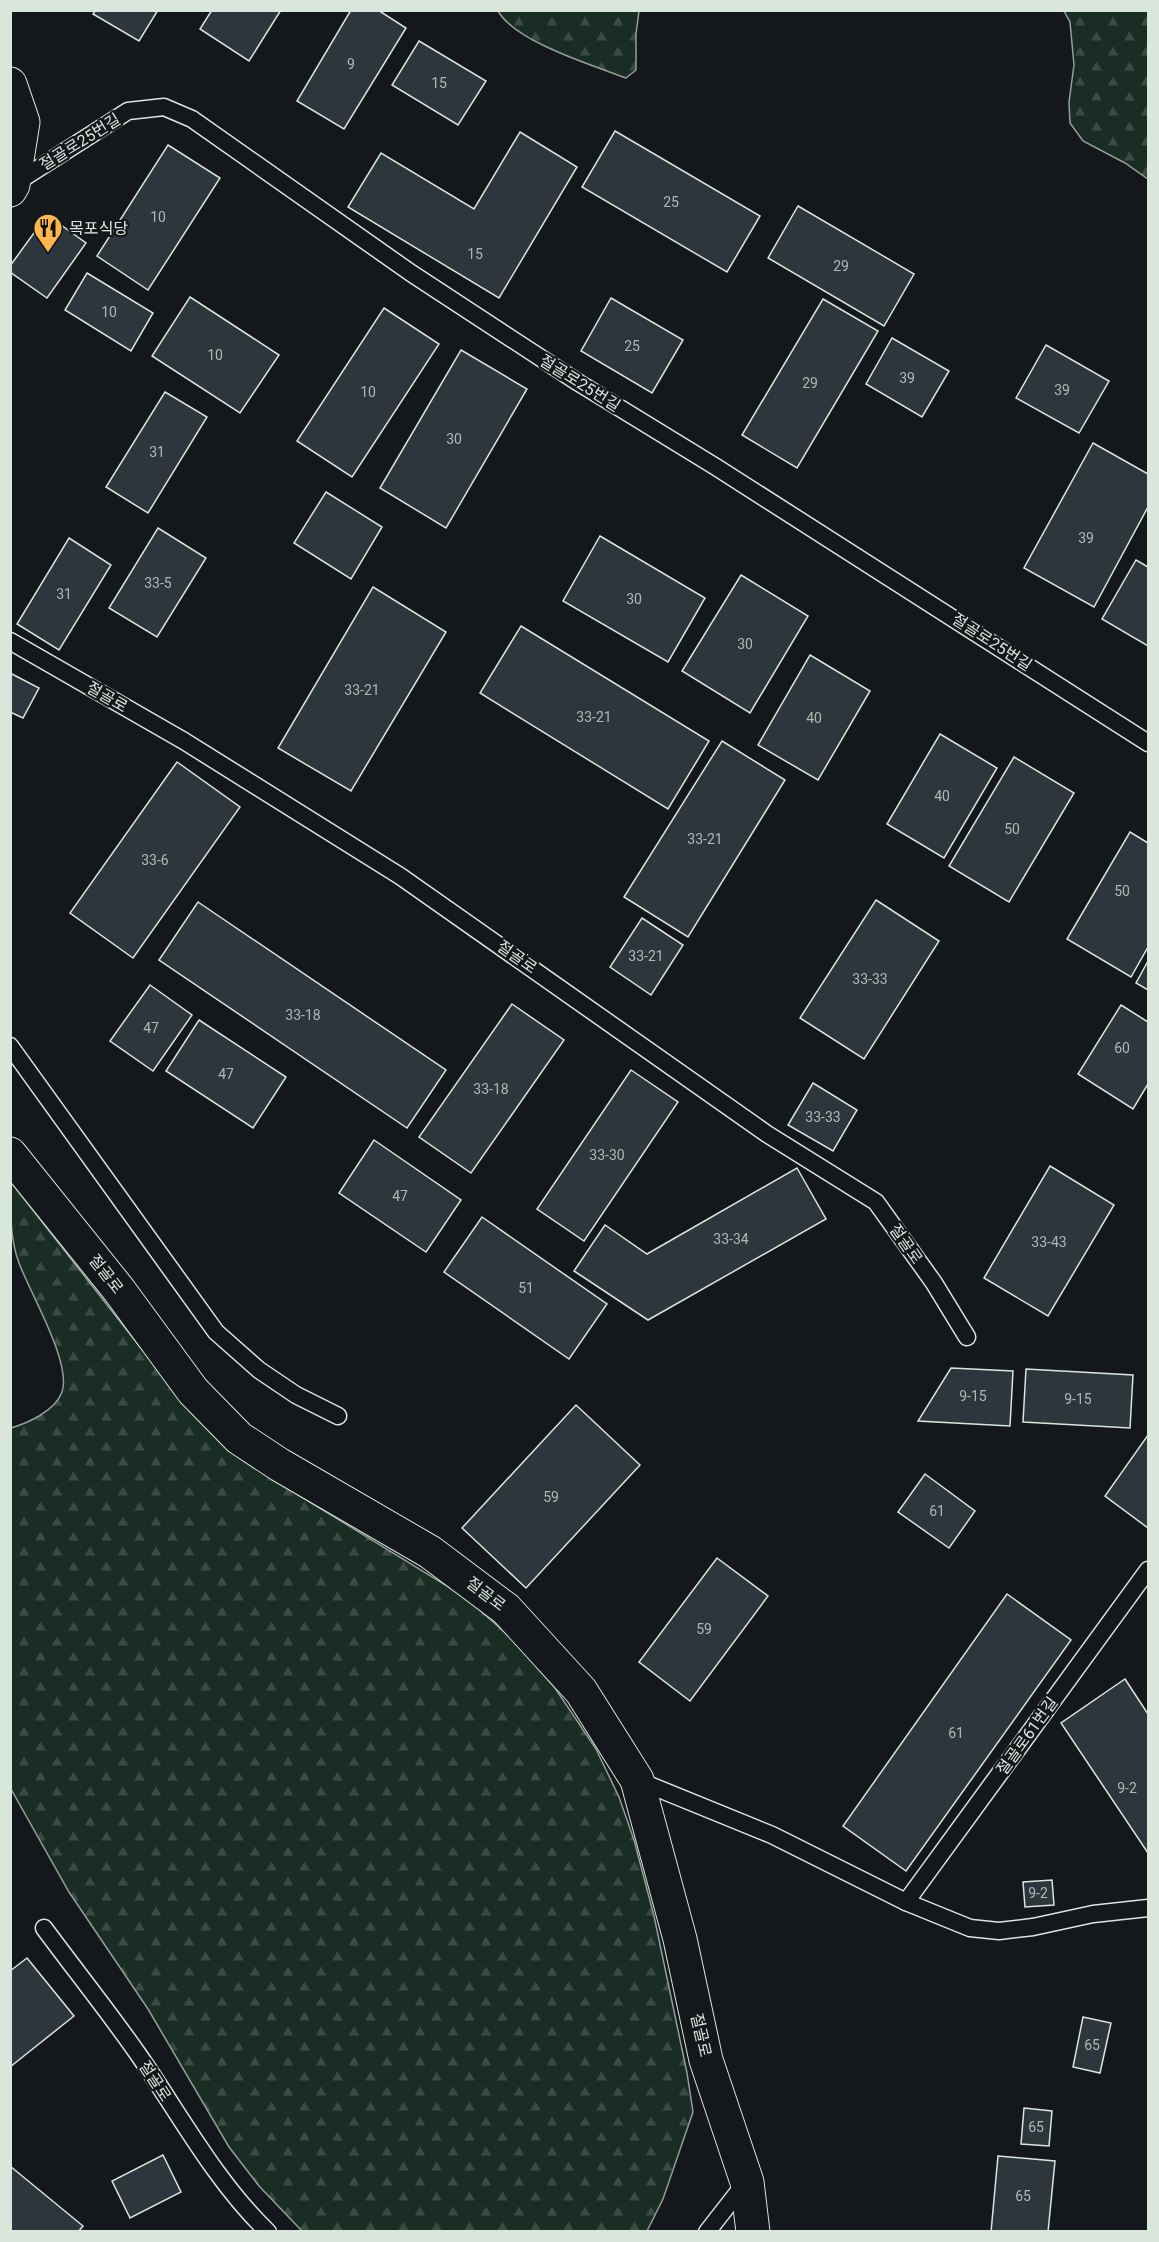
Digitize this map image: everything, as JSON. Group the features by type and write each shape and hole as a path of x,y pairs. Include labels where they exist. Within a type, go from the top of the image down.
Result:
{"street":[{"path":"10,84 23,122 12,187"},
{"name":"절골로","path":"10,1154 119,1290 194,1391 239,1438 280,1465 430,1552 506,1609 580,1691 638,1780 680,1939 706,2060 747,2182 753,2232"}],"lane":[{"name":"절골로25번길","path":"12,187 128,111 164,107 192,119 411,273 579,383 824,535 1149,743"},
{"name":"절골로","path":"10,641 184,741 400,876 767,1134 876,1202 934,1283 968,1337"},
{"path":"10,1046 216,1332 259,1371 296,1395 338,1416"},
{"name":"절골로61번길","path":"906,1902 1149,1570"},
{"path":"638,1780 772,1835 906,1902 970,1928 999,1931 1033,1927 1093,1914 1149,1908"},
{"name":"절골로","path":"44,1928 138,2053 191,2135 252,2216 268,2232"},
{"path":"707,2232 747,2182"}],"green space":[{"path":"498,11 639,11 636,34 636,70 626,78 556,51 521,33"},
{"path":"1064,11 1148,11 1148,179 1125,163 1083,141 1070,123 1069,102 1074,65 1070,22"},
{"path":"10,1181 169,1384 228,1448 287,1488 465,1597 510,1637 555,1688 596,1749 619,1797 634,1840 654,1916 693,2112 663,2199 647,2231 302,2231 259,2186 229,2147 148,2009 69,1892 11,1789 11,1428 33,1419 53,1405 62,1392 63,1379 56,1346 16,1253 11,1222"}],"building":[{"path":"96,10 158,10 139,41 93,14"},
{"path":"212,10 281,10 249,61 200,29"},
{"path":"351,10 378,10 406,28 344,129 297,101"},
{"path":"419,41 486,81 458,125 392,85"},
{"path":"615,131 760,216 727,272 582,187"},
{"path":"520,132 577,167 499,298 348,207 381,153 474,209"},
{"path":"168,145 220,178 148,290 97,256"},
{"path":"798,206 914,274 884,326 768,258"},
{"name":"목포식당","path":"47,215 86,243 47,298 10,272 10,266"},
{"path":"87,273 153,313 131,351 65,310"},
{"path":"190,297 279,355 240,413 152,356"},
{"path":"611,298 683,340 652,393 581,351"},
{"path":"823,299 878,331 797,468 742,435"},
{"path":"384,308 439,344 352,477 297,441"},
{"path":"892,338 949,371 922,417 866,384"},
{"path":"1046,345 1109,381 1079,433 1016,398"},
{"path":"461,350 527,389 446,528 380,488"},
{"path":"165,392 207,417 148,513 106,487"},
{"path":"1093,443 1148,474 1148,507 1094,607 1024,568"},
{"path":"326,492 382,527 351,579 294,543"},
{"path":"158,528 206,558 157,637 109,608"},
{"path":"600,536 705,598 668,662 563,601"},
{"path":"69,538 111,565 59,650 17,624"},
{"path":"1136,560 1148,567 1148,646 1102,619"},
{"path":"741,575 808,616 750,713 682,671"},
{"path":"373,587 446,632 351,791 278,748"},
{"path":"521,626 709,741 668,809 480,693"},
{"path":"810,655 870,691 818,780 758,745"},
{"path":"10,673 39,688 23,718 10,712"},
{"path":"940,734 997,768 944,858 887,824"},
{"path":"722,741 785,780 688,937 624,897"},
{"path":"1014,757 1074,793 1009,902 949,866"},
{"path":"177,762 240,807 133,958 70,913"},
{"path":"1130,832 1148,843 1148,947 1131,977 1067,939"},
{"path":"876,900 939,941 864,1059 800,1018"},
{"path":"198,902 446,1070 407,1128 159,960"},
{"path":"642,918 683,945 651,995 610,967"},
{"path":"1148,961 1148,990 1136,983"},
{"path":"150,985 192,1015 153,1071 110,1041"},
{"path":"512,1004 564,1040 471,1173 419,1137"},
{"path":"1121,1005 1148,1022 1148,1084 1133,1109 1078,1074"},
{"path":"199,1020 286,1077 253,1128 166,1071"},
{"path":"631,1070 678,1102 584,1241 537,1209"},
{"path":"813,1083 857,1110 833,1151 788,1125"},
{"path":"374,1140 461,1200 426,1252 339,1193"},
{"path":"1050,1166 1114,1205 1048,1316 984,1278"},
{"path":"797,1168 826,1219 648,1320 574,1271 605,1225 647,1254"},
{"path":"482,1217 607,1304 569,1359 444,1272"},
{"path":"951,1368 1013,1371 1010,1426 918,1421"},
{"path":"1026,1369 1133,1375 1130,1428 1023,1422"},
{"path":"576,1405 640,1465 526,1588 462,1528"},
{"path":"1148,1435 1148,1528 1105,1496"},
{"path":"925,1474 975,1511 949,1548 898,1512"},
{"path":"717,1558 768,1596 690,1701 639,1662"},
{"path":"1007,1594 1071,1640 906,1871 843,1826"},
{"path":"1125,1679 1148,1714 1148,1853 1061,1723"},
{"path":"1052,1880 1054,1905 1025,1907 1023,1882"},
{"path":"27,1958 74,2016 10,2067 10,1971"},
{"path":"1083,2017 1111,2023 1100,2073 1073,2067"},
{"path":"1024,2108 1052,2111 1049,2146 1021,2144"},
{"path":"163,2155 181,2192 130,2218 112,2181"},
{"path":"998,2156 1055,2161 1048,2232 991,2232"},
{"path":"10,2166 83,2226 78,2232 10,2232"}],"place":[{"name":"목포식당","path":"48,254"}]}
